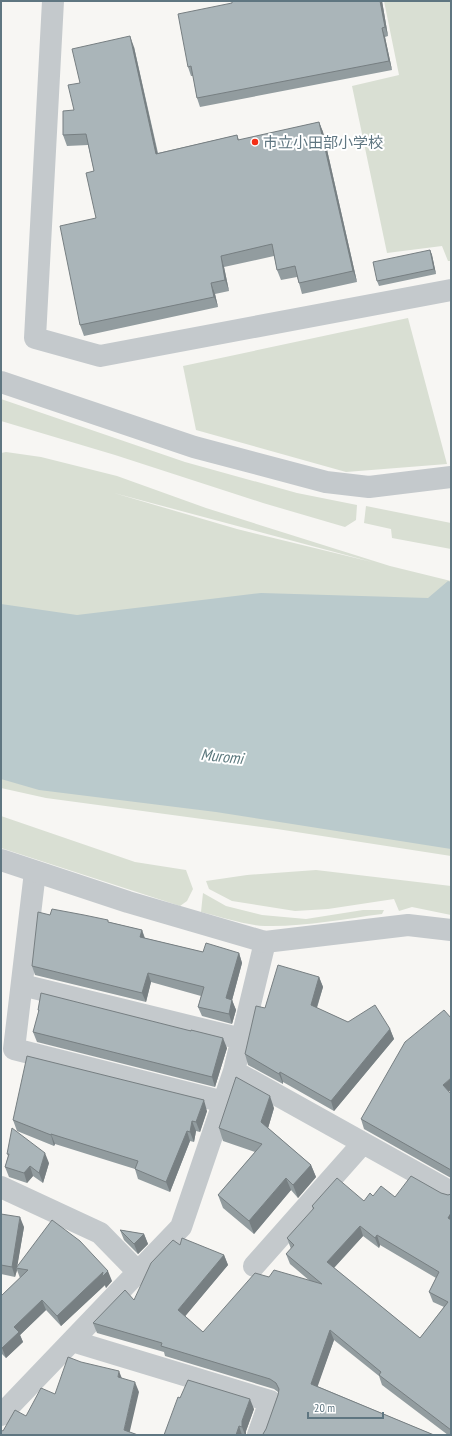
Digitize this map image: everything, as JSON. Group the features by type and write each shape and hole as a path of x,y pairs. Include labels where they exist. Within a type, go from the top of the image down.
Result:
{"street":[{"path":"53,1 35,338 100,356 451,290"},
{"path":"1,382 194,447 326,482 369,486 451,477"},
{"path":"1,860 128,902 265,942 408,925 451,930"},
{"path":"35,872 22,985 7,1048 224,1102"},
{"path":"1,1415 181,1226 234,1071 265,942"},
{"path":"22,985 242,1039"},
{"path":"234,1071 451,1192"},
{"path":"254,1266 363,1143"},
{"path":"1,1187 100,1233 138,1272"},
{"path":"72,1341 270,1401 258,1435"}],"shaded area":[{"path":"384,1 451,1 451,261 448,261 442,246 387,253 352,86 399,75"},
{"path":"408,318 447,464 346,472 196,430 183,366"},
{"path":"1,399 185,462 297,493 357,505 356,520 345,527 263,503 115,455 1,421"},
{"path":"6,452 41,457 117,476 206,508 390,566 451,581 451,605 82,623 1,614 1,453","holes":["114,493 372,562 237,529"]},
{"path":"366,506 451,523 451,549 392,538 391,529 364,523"},
{"path":"1,751 451,831 451,856 277,829 46,798 1,788"},
{"path":"1,816 135,862 186,870 193,889 187,901 180,906 1,848"},
{"path":"316,870 451,886 451,915 412,907 399,911 394,899 328,909 295,911 232,901 209,889 206,881 247,875"},
{"path":"203,893 226,906 262,915 306,919 363,910 384,910 382,914 324,922 265,926 241,922 201,912"}],"water":[{"name":"Muromi","path":"448,581 451,582 451,849 216,812 39,790 1,779 1,604 77,615 261,593 428,598"}],"building":[{"path":"232,1 380,1 385,27 382,28 389,61 197,98 191,66 188,67 178,14 232,3"},
{"path":"130,36 156,154 237,135 238,140 319,122 353,271 299,283 295,266 277,270 272,244 221,256 225,280 211,283 214,297 80,325 60,226 96,218 86,173 94,171 86,134 63,135 63,111 74,110 68,85 80,83 72,49"},
{"path":"430,250 434,269 377,281 373,262"},
{"path":"52,909 108,920 108,922 142,930 140,937 203,952 206,943 239,953 226,998 232,1000 229,1014 198,1007 204,987 148,973 142,993 32,966 38,912 50,915"},
{"path":"278,965 319,977 311,1005 348,1022 375,1005 390,1029 331,1101 280,1072 279,1074 245,1054 256,1006 265,1008"},
{"path":"41,993 223,1038 212,1077 33,1032 39,1010"},
{"path":"444,1010 451,1018 451,1078 443,1085 451,1094 451,1170 361,1119 405,1042"},
{"path":"27,1056 204,1100 196,1122 192,1121 190,1132 187,1131 166,1182 135,1169 138,1161 51,1135 13,1120"},
{"path":"236,1077 270,1096 261,1122 311,1165 293,1185 286,1178 249,1221 218,1195 262,1144 219,1128"},
{"path":"12,1128 45,1153 39,1173 30,1166 24,1173 5,1167 9,1154 7,1154"},
{"path":"411,1176 441,1193 448,1195 451,1194 451,1213 448,1218 451,1220 451,1430 379,1375 381,1372 330,1330 311,1384 434,1435 264,1435 263,1434 279,1389 276,1383 270,1379 161,1346 162,1343 93,1323 125,1290 134,1300 151,1263 173,1240 180,1245 182,1238 224,1255 178,1310 203,1332 255,1273 269,1277 274,1270 322,1284 286,1254 294,1245 287,1238 314,1208 312,1206 337,1178 364,1201 370,1193 373,1196 381,1186 395,1197","holes":["360,1226 375,1238 377,1235 439,1272 429,1292 448,1302 420,1338 327,1262"]},
{"path":"1,1214 20,1217 12,1267 1,1265"},
{"path":"52,1220 80,1241 108,1271 102,1277 103,1272 57,1316 42,1300 14,1327 19,1332 2,1348 1,1296 28,1270 16,1268"},
{"path":"120,1230 144,1234 134,1244"},
{"path":"68,1357 81,1362 119,1371 118,1377 135,1382 124,1430 138,1435 1,1435 1,1430 3,1431 15,1410 26,1416 41,1388 55,1394"},
{"path":"188,1380 250,1399 242,1421 242,1427 239,1426 236,1435 164,1435 178,1397 180,1398"}],"place":[{"name":"市立小田部小学校","path":"255,142"}]}
